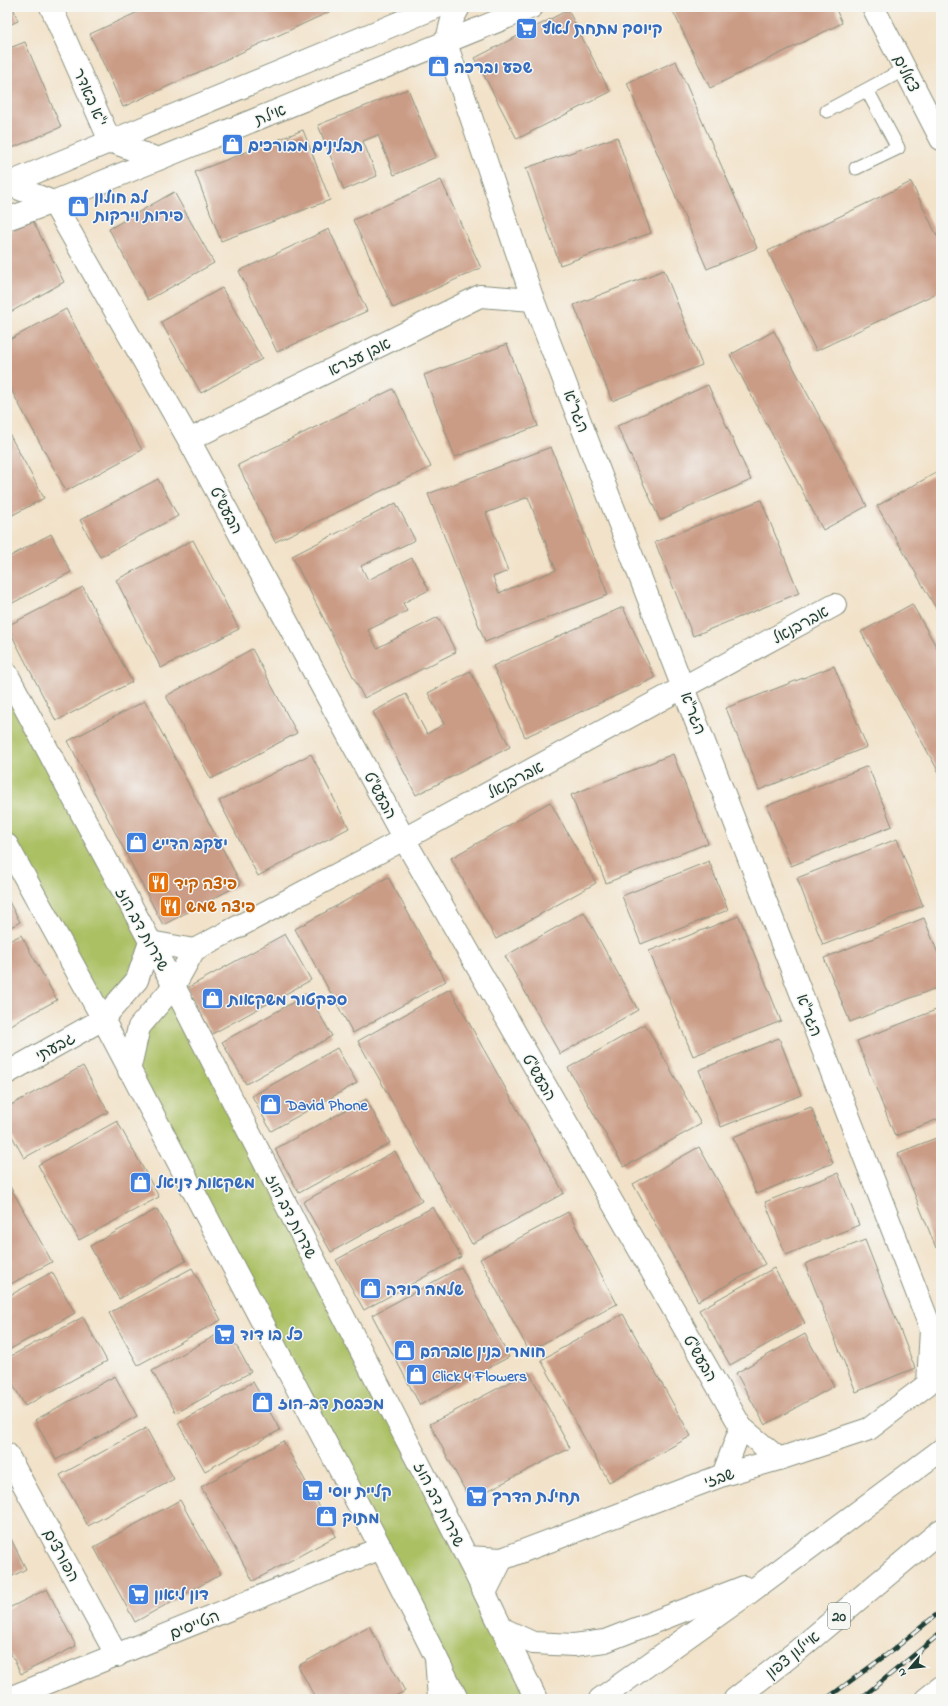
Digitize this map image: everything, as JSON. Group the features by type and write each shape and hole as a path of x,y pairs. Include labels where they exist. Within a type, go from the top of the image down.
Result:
{"main road":[{"name":"י\"א באדר","path":"51,7 110,141 158,159"},
{"path":"7,184 437,7"},
{"path":"446,43 452,20 459,7"},
{"name":"אילת","path":"7,219 53,202 532,7"},
{"name":"צאלים","path":"873,7 941,139"},
{"name":"הגר\"א","path":"446,43 533,300 931,1329 928,1384"},
{"path":"7,184 53,202"},
{"name":"הבעש\"ט","path":"53,202 189,440 404,839 741,1427 779,1459"},
{"name":"אבן עזרא","path":"189,440 480,296 533,300"},
{"name":"אברבנאל","path":"194,950 404,839 835,605"},
{"name":"שדרות דב הוז","path":"7,674 174,986 467,1557 536,1699"},
{"path":"7,845 103,1019 380,1548 457,1699"},
{"path":"129,1071 139,1027 174,986 194,950 150,942"},
{"name":"גבעתי","path":"7,1073 103,1019 137,980 150,942"},
{"name":"שבזי","path":"467,1557 502,1559 723,1475 779,1459 869,1429 928,1384"},
{"path":"723,1475 741,1427"},
{"path":"600,1699 771,1576 941,1450"},
{"name":"הפורצים","path":"7,1454 117,1656"},
{"name":"איילון צפון","path":"735,1699 797,1651 941,1530"},
{"name":"הטייסים","path":"7,1699 117,1656 380,1548"},
{"path":"485,1593 502,1559"},
{"path":"503,1629 533,1642 574,1645 605,1641 771,1576"},
{"path":"436,1657 439,1699"},
{"path":"926,1699 941,1687"}],"lane":[{"path":"827,111 905,69"},
{"path":"856,168 898,148 867,90"}],"green space":[{"path":"7,674 150,942 103,1019 7,845"},
{"path":"174,986 530,1686 512,1699 457,1699 129,1071 139,1027"}],"building":[{"path":"7,7 13,7 18,21 7,26"},
{"path":"149,7 327,7 329,12 123,107 90,34"},
{"path":"671,7 835,7 842,23 710,88"},
{"path":"568,10 610,92 517,139 475,58"},
{"path":"25,42 61,127 10,149 7,142 7,49"},
{"path":"676,61 757,248 707,269 627,83"},
{"path":"408,89 436,157 394,175 378,135 363,141 377,176 344,190 318,125"},
{"path":"303,130 330,200 221,241 195,172"},
{"path":"617,137 651,233 560,265 526,168"},
{"path":"441,180 481,268 393,308 353,220"},
{"path":"911,182 941,244 941,291 816,351 768,251"},
{"path":"174,192 214,263 148,300 109,229"},
{"path":"33,221 64,282 7,314 7,232"},
{"path":"329,229 367,311 277,352 239,271"},
{"path":"664,270 702,365 612,401 574,305"},
{"path":"222,288 262,359 201,393 161,322"},
{"path":"66,309 142,450 66,491 7,382 7,341"},
{"path":"774,331 867,506 823,530 730,355"},
{"path":"507,344 538,426 455,457 424,375"},
{"path":"708,385 751,480 660,520 617,426"},
{"path":"393,389 431,467 275,542 238,465"},
{"path":"7,430 44,498 7,518"},
{"path":"551,447 608,595 485,642 428,494","holes":["528,497 556,570 499,593 493,577 508,571 486,513"]},
{"path":"941,470 941,608 937,610 877,506"},
{"path":"158,479 178,516 100,557 80,520"},
{"path":"761,500 799,593 693,636 655,542"},
{"path":"396,503 415,540 361,566 368,580 412,558 429,590 403,603 407,611 368,630 377,648 438,617 456,652 364,698 292,556"},
{"path":"51,534 71,572 7,606 7,558"},
{"path":"193,540 239,629 161,668 116,580"},
{"path":"83,587 132,682 56,721 7,626"},
{"path":"912,604 941,655 941,776 861,632"},
{"path":"623,607 655,678 525,737 493,666"},
{"path":"252,649 297,733 211,779 166,696"},
{"path":"834,666 867,747 759,790 726,708"},
{"path":"470,671 510,747 416,795 373,712 406,694 427,734 444,724 428,693"},
{"path":"145,701 241,884 163,925 68,741"},
{"path":"311,754 349,828 258,876 219,801"},
{"path":"673,754 708,843 606,883 571,795"},
{"path":"868,766 892,826 791,866 767,806"},
{"path":"550,802 596,883 496,939 451,858"},
{"path":"897,839 923,906 823,945 797,878"},
{"path":"709,861 728,910 641,944 622,896"},
{"path":"388,877 446,981 353,1033 295,929"},
{"path":"7,898 20,922 7,929"},
{"path":"584,912 638,1010 560,1054 505,956"},
{"path":"739,916 781,1021 693,1056 649,951"},
{"path":"924,918 941,961 941,986 850,1022 824,958"},
{"path":"285,934 311,980 212,1034 187,988"},
{"path":"21,935 57,1000 7,1027 7,942"},
{"path":"450,989 564,1193 472,1244 358,1041"},
{"path":"308,994 332,1036 246,1084 222,1042"},
{"path":"941,1008 941,1118 895,1136 857,1041"},
{"path":"645,1024 701,1124 624,1167 568,1068"},
{"path":"779,1038 801,1095 721,1127 699,1070"},
{"path":"337,1048 357,1083 271,1131 252,1096"},
{"path":"83,1066 108,1112 24,1158 7,1127 7,1107"},
{"path":"366,1099 390,1143 299,1193 275,1149"},
{"path":"811,1107 833,1163 756,1194 733,1137"},
{"path":"117,1121 159,1197 79,1240 38,1165"},
{"path":"941,1136 941,1246 936,1248 898,1153"},
{"path":"699,1147 765,1264 698,1301 633,1184"},
{"path":"395,1151 422,1201 331,1252 303,1202"},
{"path":"838,1173 859,1225 786,1255 765,1202"},
{"path":"7,1181 52,1262 7,1286"},
{"path":"433,1207 461,1257 364,1310 336,1260"},
{"path":"157,1209 186,1261 119,1299 90,1246"},
{"path":"568,1212 617,1304 529,1351 480,1259"},
{"path":"865,1240 915,1368 856,1392 805,1264"},
{"path":"461,1267 509,1357 420,1405 372,1315"},
{"path":"192,1268 221,1320 138,1365 109,1313"},
{"path":"774,1268 805,1323 730,1365 699,1310"},
{"path":"52,1272 75,1313 7,1351 7,1297"},
{"path":"623,1314 691,1436 609,1482 541,1360"},
{"path":"83,1317 107,1361 25,1406 7,1374 7,1358"},
{"path":"227,1329 251,1372 176,1413 152,1371"},
{"path":"805,1334 834,1386 765,1425 736,1373"},
{"path":"529,1372 570,1448 470,1500 430,1424"},
{"path":"115,1376 137,1416 56,1460 35,1420"},
{"path":"253,1382 280,1430 205,1471 178,1423"},
{"path":"146,1428 174,1479 88,1526 60,1475"},
{"path":"283,1441 336,1536 253,1581 201,1487"},
{"path":"180,1500 221,1574 135,1622 94,1547"},
{"path":"7,1531 26,1569 7,1579"},
{"path":"47,1589 76,1646 21,1674 7,1646 7,1609"},
{"path":"369,1626 405,1691 390,1699 316,1699 298,1666"}],"railway":[{"path":"826,1699 893,1650 941,1611"},
{"path":"860,1699 941,1633"}],"place":[{"name":"קיוסק מתחת לאף","path":"526,28"},
{"name":"שפע וברכה","path":"439,67"},
{"name":"תבלינים מבורכים","path":"233,145"},
{"name":"לב חולון פירות וירקות","path":"78,206"},
{"name":"יעקב הדייג","path":"137,843"},
{"name":"פיצה קיד","path":"158,883"},
{"name":"פיצה שמש","path":"171,906"},
{"name":"ספקטור משקאות","path":"213,999"},
{"name":"David Phone","path":"270,1104"},
{"name":"משקאות דניאל","path":"141,1182"},
{"name":"שלמה רודה","path":"371,1289"},
{"name":"כל בו דוד","path":"225,1334"},
{"name":"חומרי בנין אברהם","path":"404,1351"},
{"name":"Click 4 Flowers","path":"416,1375"},
{"name":"מכבסת דב-הוז","path":"262,1403"},
{"name":"קליית יוסי","path":"312,1491"},
{"name":"תחילת הדרך","path":"477,1496"},
{"name":"מתוק","path":"327,1517"},
{"name":"דון ליאון","path":"139,1594"}]}
